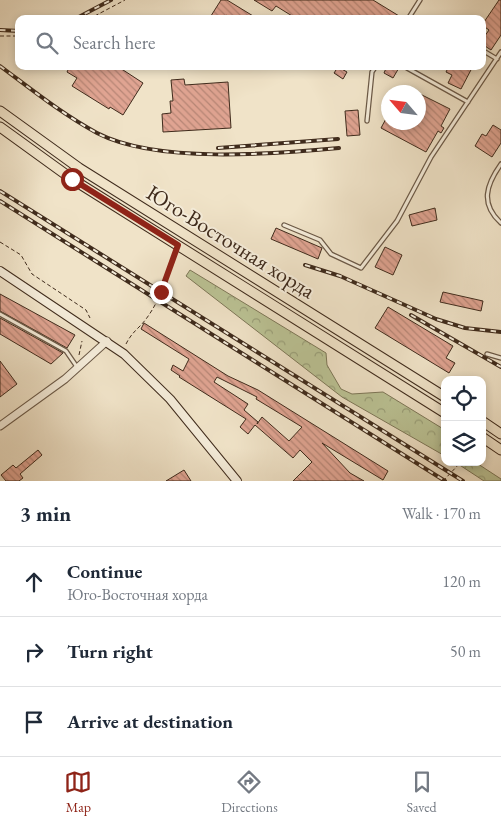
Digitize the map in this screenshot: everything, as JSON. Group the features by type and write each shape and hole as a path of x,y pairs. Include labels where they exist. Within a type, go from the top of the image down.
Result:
{"main road":[{"name":"Юго-Восточная хорда","path":"0,112 79,168 441,394"},
{"name":"Юго-Восточная хорда","path":"0,127 72,179 441,410"},
{"path":"0,271 107,341 145,373 170,399 237,481"},
{"path":"486,424 501,434"},
{"path":"486,440 501,450"}],"street":[{"path":"0,426 78,368 107,341"}],"lane":[{"path":"411,15 420,0"},
{"path":"284,225 320,240 331,254 361,268 397,221 431,157 501,52"},
{"path":"486,53 496,59"},
{"path":"367,121 373,70"},
{"path":"411,70 468,102"},
{"path":"501,164 489,183 486,194 490,211 501,223"},
{"path":"0,314 66,351 78,368"},
{"path":"487,354 501,358"}],"path":[{"path":"97,15 125,0"},
{"path":"0,36 15,36"},
{"path":"0,242 21,255 32,274 86,310 90,318"},
{"path":"126,344 133,332 140,326 162,290 178,245"},
{"path":"79,355 82,341"},
{"path":"443,481 457,466"}],"green space":[{"path":"190,270 326,353 327,365 341,389 352,394 383,392 441,428 441,454 342,397 186,276"},
{"path":"461,466 481,466 501,479 501,481 484,481"}],"building":[{"path":"221,0 227,0 251,15 226,15 212,15"},
{"path":"254,0 373,0 397,15 291,15 276,6 272,11"},
{"path":"499,0 501,0 501,35 491,50 486,47 486,34 489,30 486,28 486,19"},
{"path":"68,70 123,70 143,83 123,115 110,107 109,109 72,86 77,78 67,72"},
{"path":"336,70 347,72 343,79 334,73"},
{"path":"385,70 398,70 393,78 384,73"},
{"path":"447,70 471,70 461,89 448,83 452,75 446,72"},
{"path":"184,79 185,85 228,82 231,128 163,132 162,114 171,113 170,101 173,101 171,80"},
{"path":"426,97 450,109 441,126 444,128 441,133 438,131 426,152 385,130 426,130"},
{"path":"358,110 360,135 347,136 345,111"},
{"path":"493,125 501,130 501,143 492,157 475,146 482,134 486,136"},
{"path":"435,208 437,220 412,226 409,215"},
{"path":"276,228 322,248 318,259 271,239"},
{"path":"385,247 402,255 393,275 375,267"},
{"path":"443,292 483,301 481,311 440,302"},
{"path":"0,294 75,335 67,348 0,311"},
{"path":"388,307 453,346 446,358 455,363 449,373 375,328"},
{"path":"0,318 63,353 51,364 0,334"},
{"path":"144,323 228,376 258,390 388,471 383,480 322,443 350,473 364,481 293,481 312,462 300,450 293,458 255,425 248,434 240,427 246,419 171,370 173,365 183,371 189,359 141,329","holes":["217,377 257,397 256,399 302,427 289,441 262,417 257,424 258,422 244,410 248,404 214,382"]},
{"path":"0,361 17,384 0,397"},
{"path":"38,450 42,455 20,474 23,478 19,481 6,481 1,475 13,465 16,468"},
{"path":"184,470 191,481 166,481"}],"railway":[{"path":"83,15 111,0"},
{"path":"0,30 15,31"},
{"path":"0,66 71,118 97,133 122,143 183,153 216,154 282,153 339,148"},
{"path":"218,148 338,139"},
{"path":"0,191 463,481"},
{"path":"0,201 445,481"},
{"path":"305,265 340,276 436,319 465,328 501,332"},
{"path":"411,315 501,367"}],"route":[{"path":"72,179 178,245 161,292"}]}
